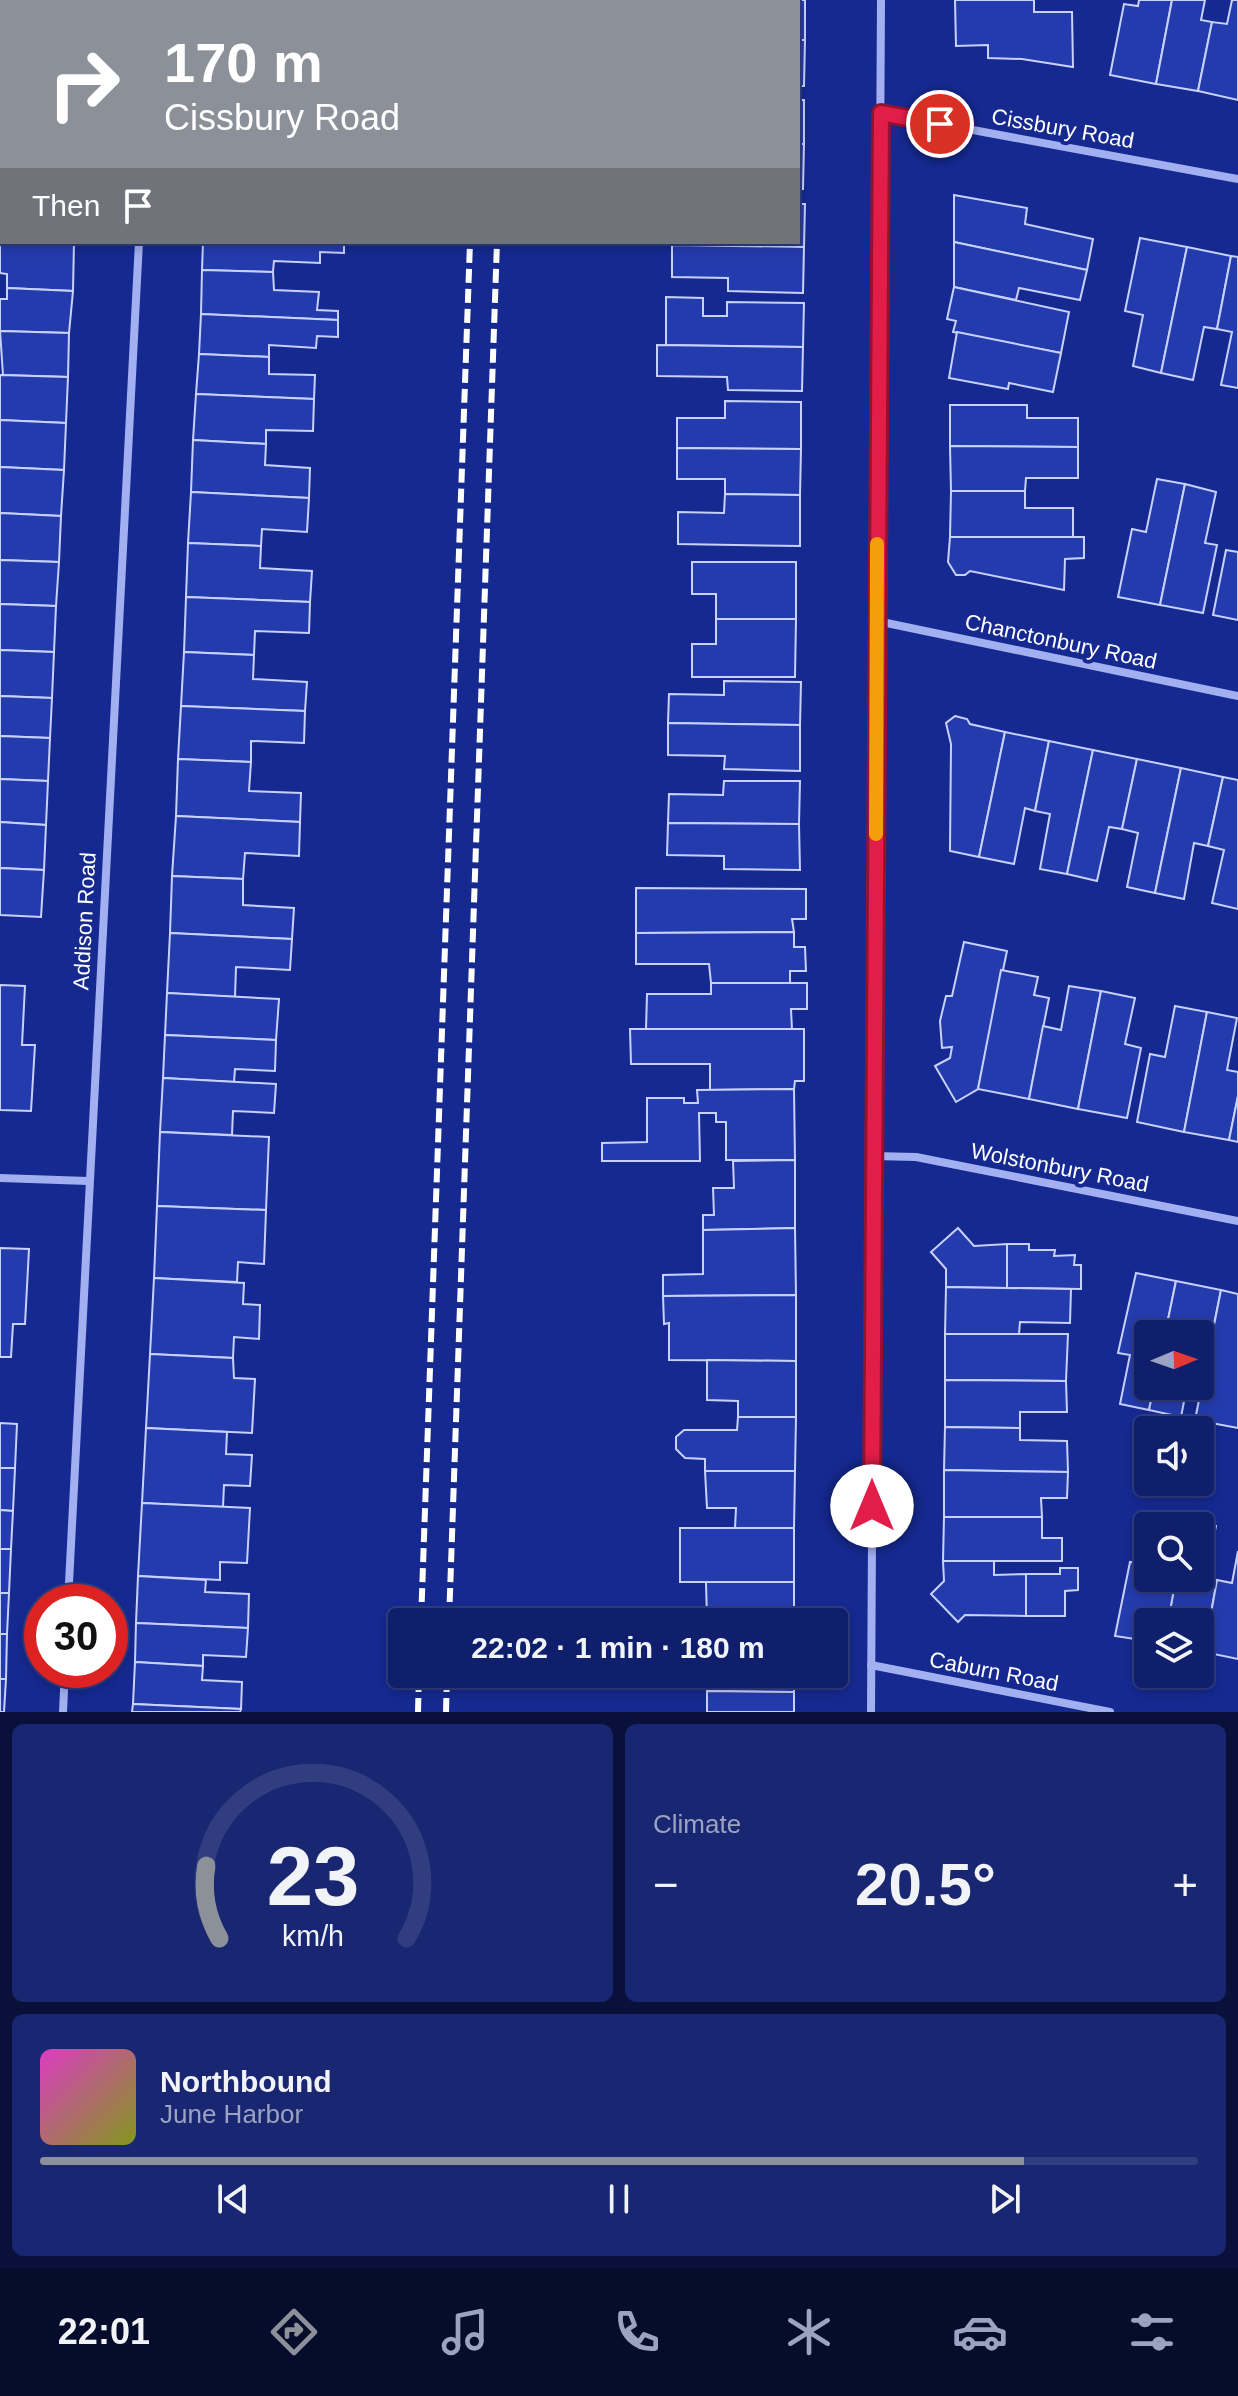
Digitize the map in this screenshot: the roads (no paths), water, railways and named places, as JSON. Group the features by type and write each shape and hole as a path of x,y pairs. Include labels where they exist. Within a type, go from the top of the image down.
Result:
{"street":[{"path":"871,1712 881,0"},
{"name":"Cissbury Road","path":"881,113 1238,179"},
{"name":"Addison Road","path":"69,1584 139,244"},
{"name":"Chanctonbury Road","path":"877,621 1238,696"},
{"name":"Wolstonbury Road","path":"874,1156 916,1157 1238,1221"},
{"path":"0,1178 88,1181"},
{"name":"Caburn Road","path":"871,1665 1110,1712"},
{"path":"63,1712 64,1688"}],"railway":[{"path":"421,1608 470,244"},
{"path":"449,1608 497,244"},
{"path":"418,1712 419,1688"},
{"path":"446,1712 447,1688"}]}
